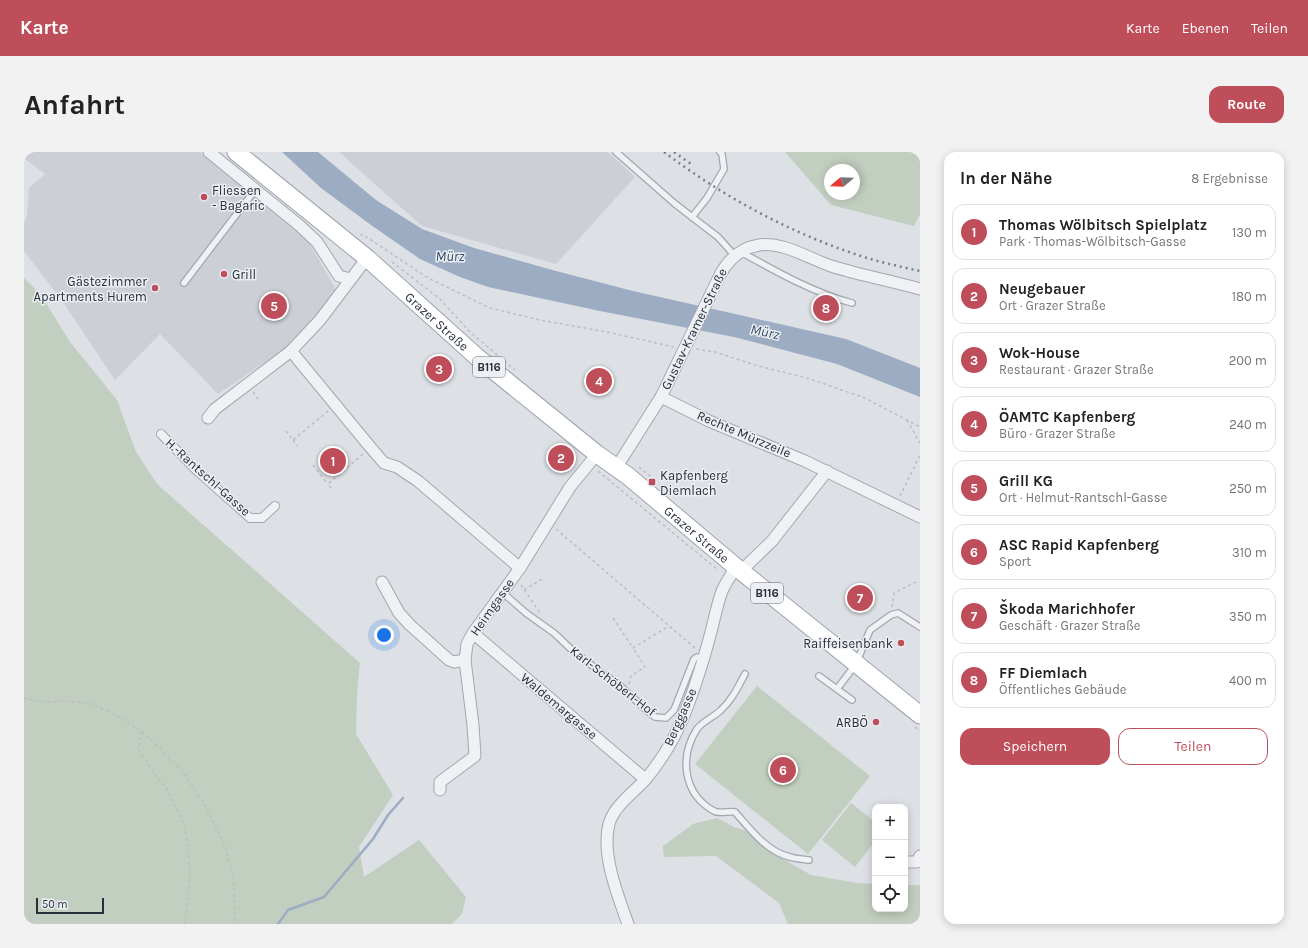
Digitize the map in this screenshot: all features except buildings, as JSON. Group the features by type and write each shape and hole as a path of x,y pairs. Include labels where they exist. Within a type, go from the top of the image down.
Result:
{"main road":[{"name":"Grazer Straße","path":"236,152 367,258 477,357 597,454 628,476 738,569 920,715"}],"street":[{"path":"209,152 317,242 339,276 350,279"},
{"path":"738,254 751,246 770,244 782,247 831,266 920,289"},
{"name":"Gustav-Kramer-Straße","path":"616,468 661,396 726,264 738,254"},
{"path":"208,418 215,409 292,351 320,320 367,258"},
{"path":"292,351 384,463 398,467 424,485 517,571"},
{"name":"Rechte Mürzzeile","path":"661,396 709,421 801,459 920,517"},
{"name":"H.-Rantschl-Gasse","path":"161,434 196,470 250,518 262,518 275,506"},
{"name":"Heimgasse","path":"440,790 440,782 476,756 465,660 467,644 472,633 517,571 570,487 597,454"},
{"path":"738,569 772,541 827,471"},
{"name":"Berggasse","path":"628,924 617,895 612,874 607,841 609,824 616,811 655,767 674,738 690,701 704,658 722,591 728,579 738,569"},
{"path":"382,582 399,613 410,625 449,660 454,662 465,660"},
{"name":"Waldemargasse","path":"472,633 645,780"},
{"path":"908,862 917,862 920,856"}],"lane":[{"path":"616,152 674,203 738,254 817,291 852,303"},
{"path":"692,217 707,198 724,169 722,154 720,152"},
{"path":"184,283 255,190"},
{"name":"Karl-Schöberl-Hof","path":"502,592 554,633 573,651 626,691 655,717 666,718 674,710 695,657 704,658"},
{"path":"837,689 856,664 870,630 891,615 898,613 920,627"},
{"path":"745,674 732,699 721,710 698,728 690,745 686,765 687,780 693,792 715,812 735,812 756,837 770,848 789,857 809,860"},
{"path":"819,676 852,700"}],"path":[{"path":"352,246 362,234 428,278 490,308 540,320 687,344 758,366 807,378 865,398 920,427"},
{"path":"248,385 260,402"},
{"path":"293,440 336,405"},
{"path":"907,420 920,443"},
{"path":"286,431 297,446"},
{"path":"328,484 371,448"},
{"path":"896,505 920,455"},
{"path":"313,465 331,488"},
{"path":"548,523 669,626 704,658"},
{"path":"517,571 524,590 542,617 541,624"},
{"path":"524,590 542,579"},
{"path":"891,615 894,593 916,582"},
{"path":"613,618 645,667 631,676 626,691"},
{"path":"633,648 669,626"},
{"path":"24,698 42,702 65,701 93,704 119,717 141,731 182,770 204,802 226,848 234,882 234,924"},
{"path":"141,731 139,750 151,769 168,789 182,819 187,839 190,874 184,924"}],"shaded area":[{"path":"24,152 200,152 308,240 336,290 319,315 288,347 218,394 160,334 115,380 63,302 24,251 24,224 27,216 29,188 45,174 24,158"},
{"path":"339,152 608,152 635,177 556,264 422,226"}],"green space":[{"path":"785,152 920,152 920,214 914,226 831,205 827,200 860,200 860,164 824,164 824,197"},
{"path":"24,278 41,295 70,342 117,400 136,452 157,484 360,663 357,693 356,734 393,795 359,847 364,877 419,840 466,897 462,914 452,924 24,924"},
{"path":"757,686 870,776 808,854 695,764"},
{"path":"851,803 872,820 872,845 855,867 822,840"},
{"path":"717,818 734,827 747,831 780,857 811,875 857,883 872,884 872,912 908,912 908,885 920,885 920,924 788,924 779,903 716,856 664,857 663,846 693,824"}],"water":[{"name":"Mürz","path":"282,152 318,152 376,200 422,229 474,248 633,291 846,339 920,368 920,397 837,364 734,337 600,311 488,287 460,277 420,259 371,225 321,188"}],"waterway":[{"path":"278,924 288,910 324,897 373,839 388,815 403,798"}],"railway":[{"path":"664,152 711,185 761,214 840,249 867,258 920,271"},
{"path":"674,152 691,164"}],"place":[{"name":"Fliessen - Bagaric","path":"204,197"},
{"name":"Grill","path":"224,274"},
{"name":"Gästezimmer Apartments Hurem","path":"155,288"},
{"name":"Grill KG","path":"274,306"},
{"name":"FF Diemlach","path":"826,308"},
{"name":"Wok-House","path":"439,369"},
{"name":"ÖAMTC Kapfenberg","path":"599,381"},
{"name":"Neugebauer","path":"561,458"},
{"name":"Thomas Wölbitsch Spielplatz","path":"333,461"},
{"name":"Kapfenberg Diemlach","path":"652,482"},
{"name":"Škoda Marichhofer","path":"860,598"},
{"name":"Raiffeisenbank","path":"901,643"},
{"name":"ARBÖ","path":"876,722"},
{"name":"ASC Rapid Kapfenberg","path":"783,770"}]}
